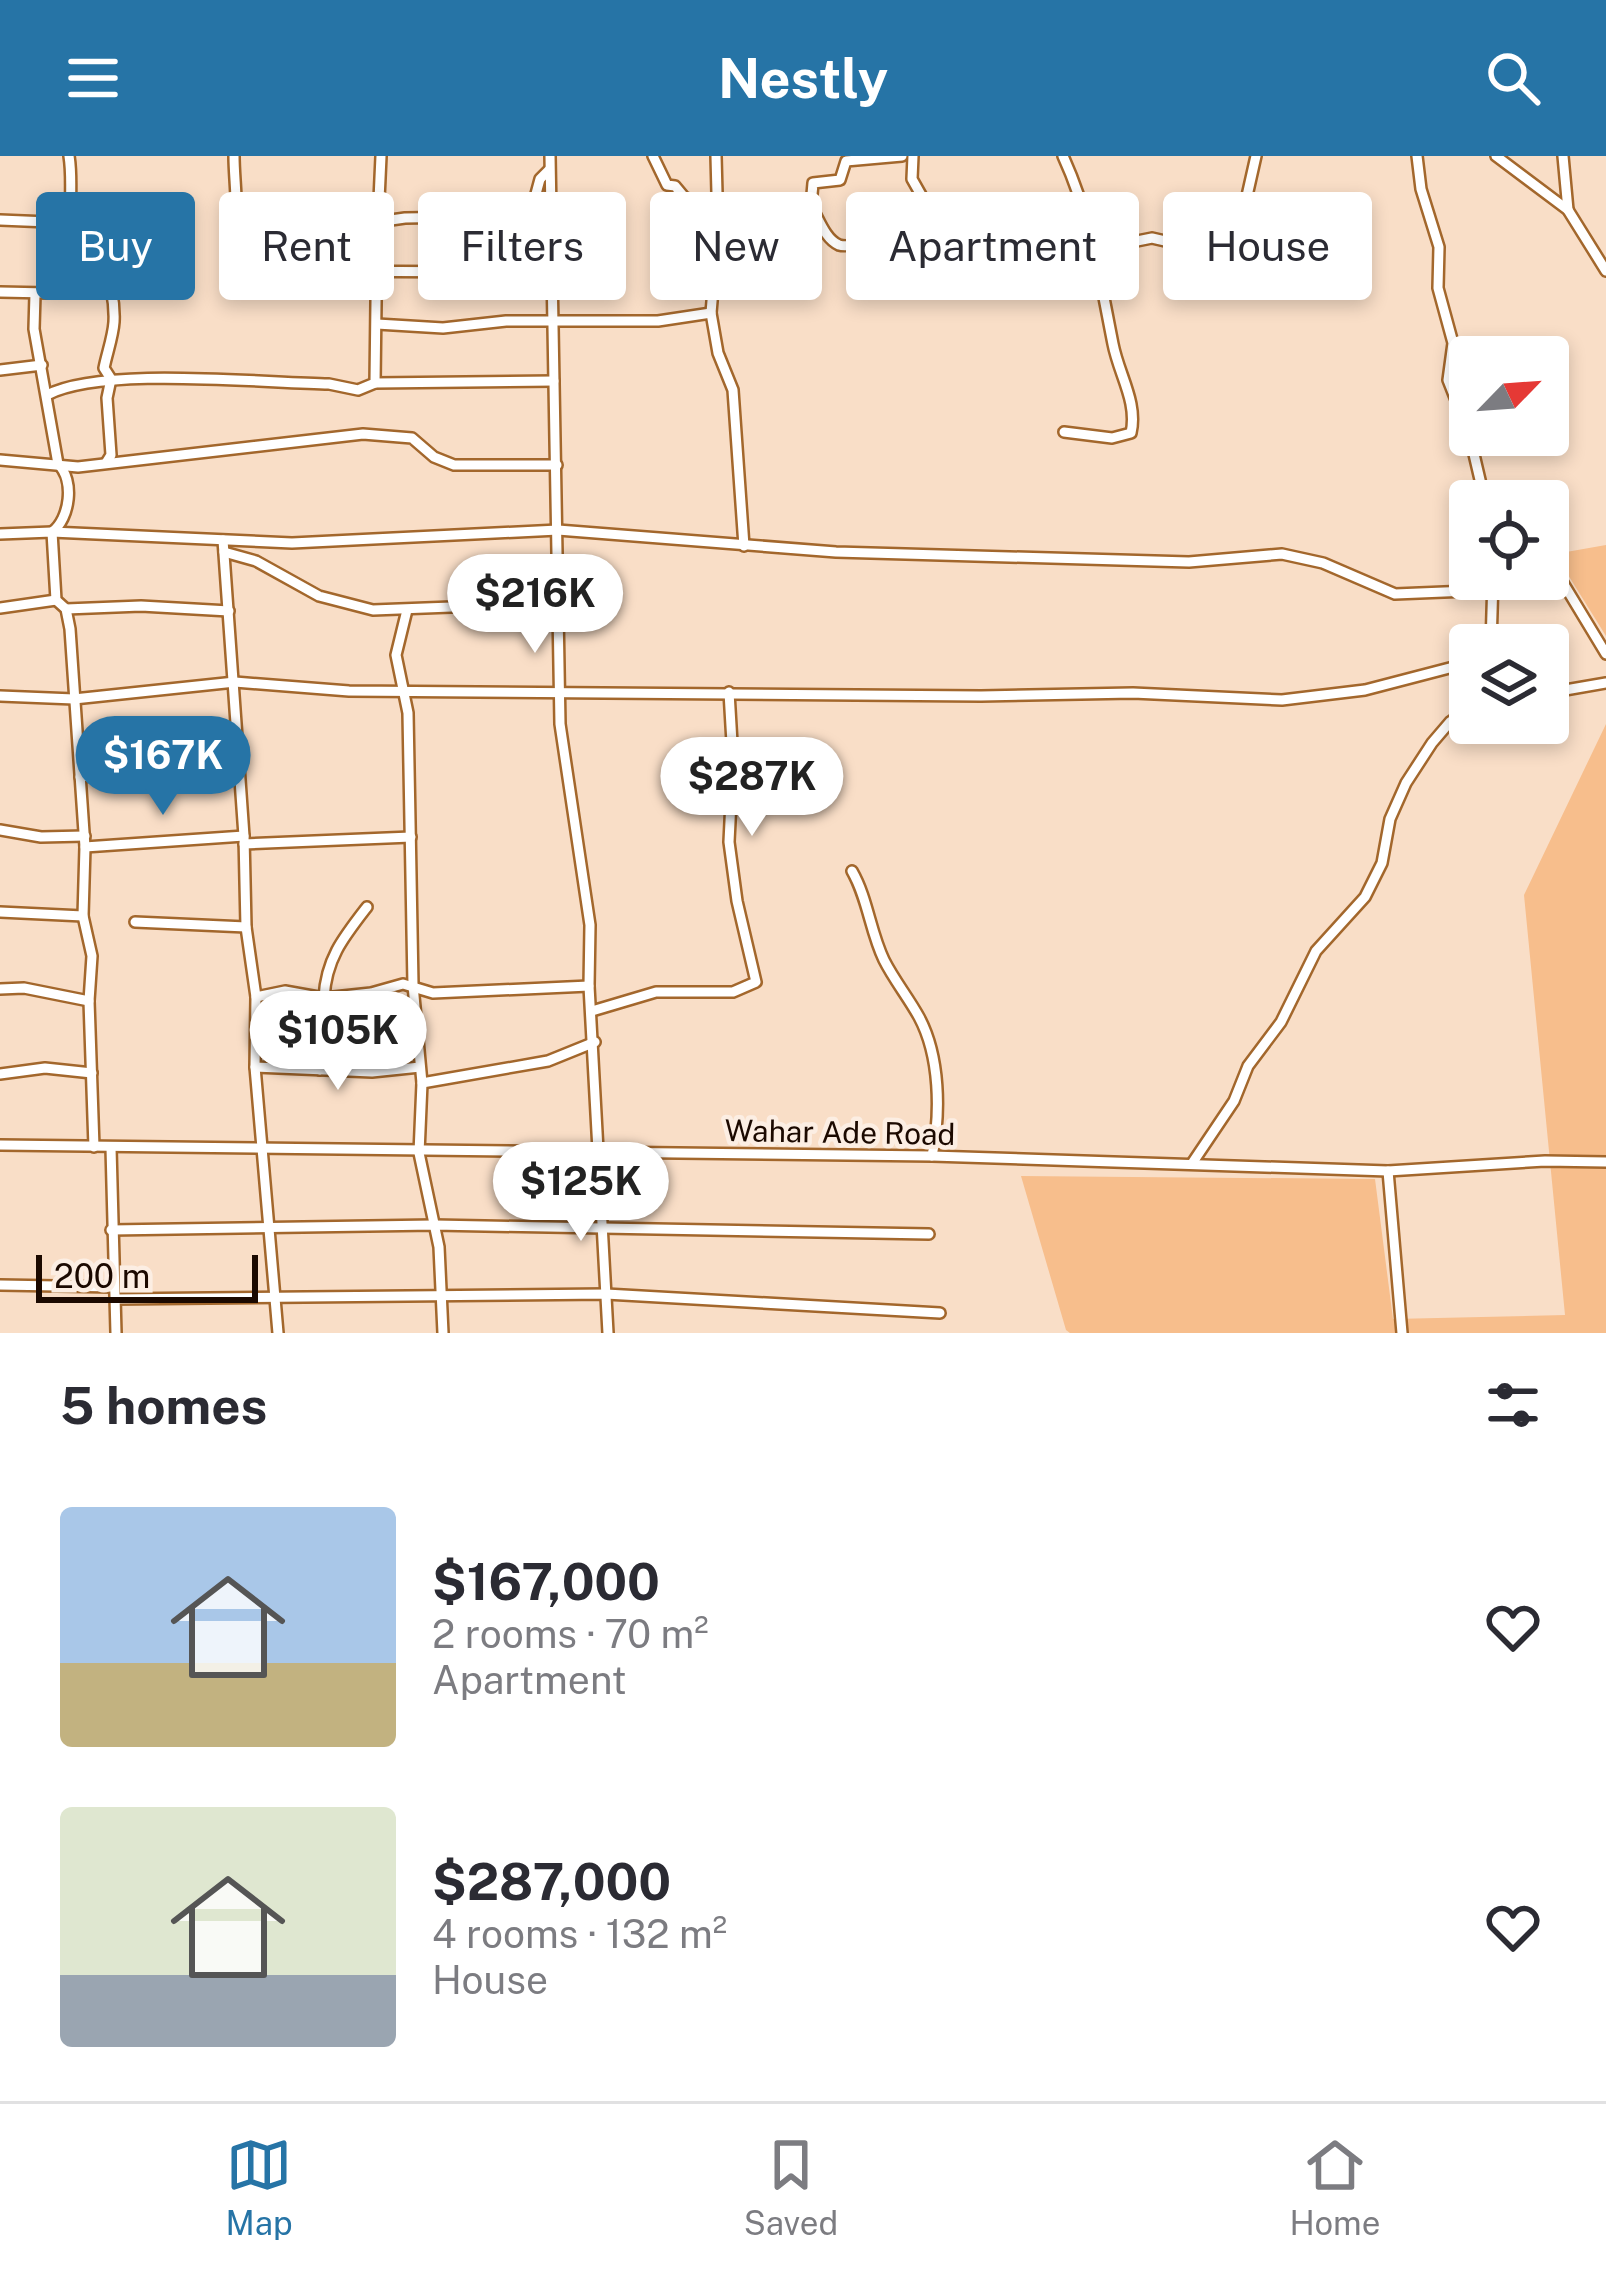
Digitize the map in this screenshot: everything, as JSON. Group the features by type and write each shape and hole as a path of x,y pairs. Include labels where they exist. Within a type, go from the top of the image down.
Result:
{"street":[{"path":"69,156 70,192"},
{"path":"234,156 235,192"},
{"path":"379,192 381,156"},
{"path":"550,156 550,192"},
{"path":"653,156 667,184 681,192"},
{"path":"716,156 717,192"},
{"path":"813,192 814,183 840,180 846,161 902,156"},
{"path":"913,156 912,178 922,192"},
{"path":"1063,156 1078,192"},
{"path":"1139,241 1152,238 1226,255 1234,249 1256,156"},
{"path":"1417,156 1421,189 1439,247 1438,288 1453,343 1448,380 1469,433 1480,480"},
{"path":"1496,156 1568,210 1606,271"},
{"path":"1563,156 1568,210"},
{"path":"536,192 540,179 550,170"},
{"path":"0,220 36,221"},
{"path":"822,225 828,236 846,246"},
{"path":"0,292 35,294 34,329 58,464 68,480 65,518 52,532 56,600 66,609 85,841 83,916 92,956 94,1147"},
{"path":"106,464 111,455 107,398 111,379 104,368 114,320 112,300"},
{"path":"376,383 377,300"},
{"path":"553,300 558,694 590,926 589,986 608,1333"},
{"path":"712,300 718,353 734,390 744,546"},
{"path":"1064,432 1112,438 1131,434 1135,414 1113,349 1104,300"},
{"path":"377,324 443,328 658,321 711,313"},
{"path":"0,370 42,365"},
{"path":"47,395 111,379 329,384 358,390 376,383 554,381"},
{"path":"0,460 78,467 363,434 412,438 434,457 454,465 557,464"},
{"path":"0,534 52,532 224,546 558,530 836,552 1189,562 1282,554 1323,563 1395,594 1449,589"},
{"path":"224,546 319,596 351,607 407,610 530,604 556,590"},
{"path":"224,546 246,927 256,997 255,1067 278,1333"},
{"path":"1569,593 1606,654"},
{"path":"0,608 56,600"},
{"path":"66,609 141,606 229,611"},
{"path":"407,610 396,655 408,712 413,985 422,1083 419,1153 434,1225 443,1333"},
{"path":"0,695 74,699 235,682 349,691 1133,693 1282,700 1365,690 1449,669"},
{"path":"1569,689 1606,683"},
{"path":"592,1011 656,992 733,992 756,982 729,842 733,760 729,692"},
{"path":"1193,1162 1234,1101 1248,1066 1281,1022 1316,951 1365,898 1382,863 1390,819 1406,783 1449,723"},
{"path":"80,777 109,775 164,758 239,756"},
{"path":"0,830 85,841 411,837"},
{"path":"852,871 866,898 885,962 919,1017 934,1063 932,1156"},
{"path":"320,1070 318,998 329,961 367,908"},
{"path":"0,911 83,916"},
{"path":"135,922 246,927"},
{"path":"256,997 285,991 318,998 413,985 433,993 589,986"},
{"path":"0,989 24,988 89,1001"},
{"path":"422,1083 548,1061 595,1042"},
{"path":"255,1067 372,1072 420,1067"},
{"path":"0,1074 45,1068 92,1073"},
{"name":"Wahar Ade Road","path":"0,1145 932,1156 1388,1171 1606,1162"},
{"path":"111,1148 116,1333"},
{"path":"1388,1171 1402,1333"},
{"path":"111,1230 434,1225 929,1234"},
{"path":"0,1285 276,1296 606,1294 940,1313"}],"shaded area":[{"path":"1606,545 1606,636 1569,577 1569,552"},
{"path":"1606,724 1606,1333 1066,1330 1021,1176 1375,1179 1393,1319 1565,1315 1524,895"}]}
